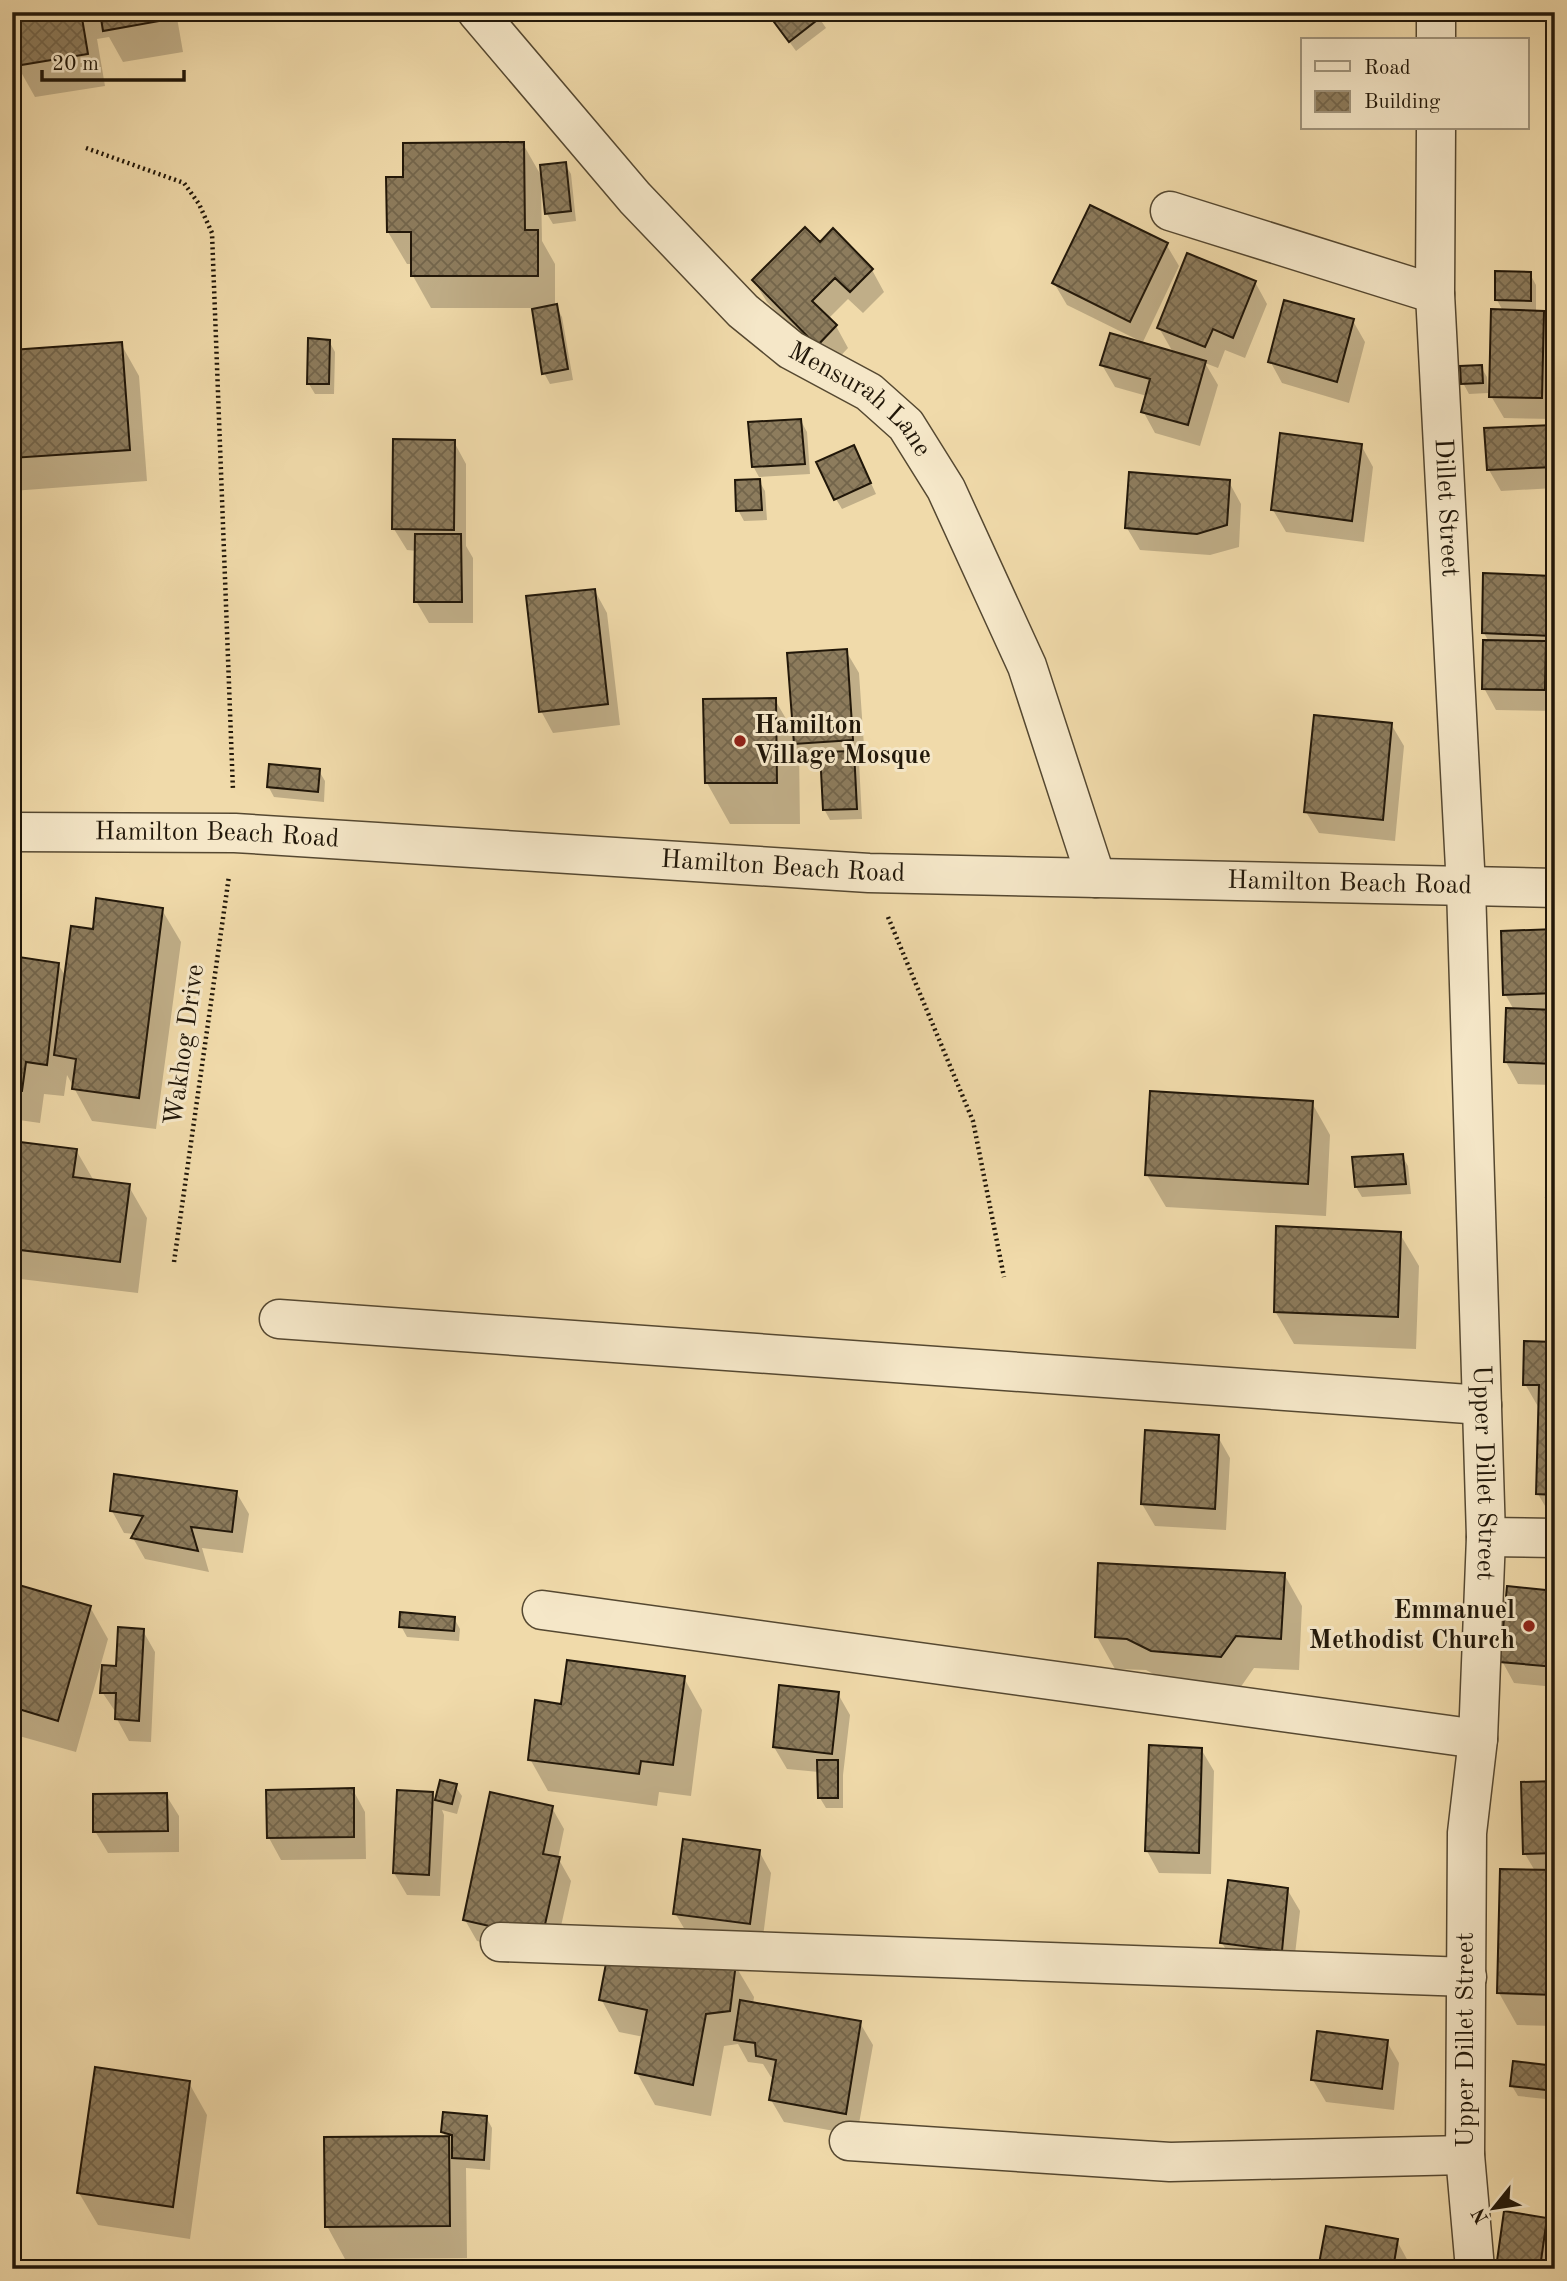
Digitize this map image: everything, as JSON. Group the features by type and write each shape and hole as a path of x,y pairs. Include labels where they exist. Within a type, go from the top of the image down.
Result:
{"street":[{"name":"Mensurah Lane","path":"477,12 635,198 743,311 791,350 869,392 906,425 946,489 1027,666 1096,878"},
{"path":"1436,12 1436,38"},
{"name":"Dillet Street","path":"1436,130 1435,294 1466,887"},
{"path":"1170,211 1435,294"},
{"name":"Hamilton Beach Road","path":"12,832 235,833 869,873 1555,888"},
{"name":"Upper Dillet Street","path":"1466,887 1486,1537 1478,1739 1467,1833 1465,2155 1475,2269"},
{"path":"279,1319 1482,1405"},
{"path":"1486,1537 1555,1538"},
{"path":"542,1610 1478,1739"},
{"path":"500,1942 1467,1977"},
{"path":"849,2141 1170,2162 1465,2155"}],"path":[{"name":"Wakhog Drive","path":"86,148 184,183 199,204 212,233 235,833 174,1262"},
{"path":"869,873 973,1121 1004,1277"}],"building":[{"path":"12,12 81,12 88,54 15,66"},
{"path":"100,12 164,12 165,20 103,31"},
{"path":"787,12 817,12 821,17 789,42 774,22"},
{"path":"524,142 525,230 538,230 538,276 411,276 411,232 387,232 386,177 403,177 403,143"},
{"path":"566,162 571,211 545,214 540,165"},
{"path":"1090,205 1168,243 1130,322 1052,283"},
{"path":"805,227 820,242 833,228 873,269 850,292 835,278 812,301 837,325 817,346 752,280"},
{"path":"1187,253 1256,281 1233,338 1213,329 1205,347 1157,328"},
{"path":"1495,271 1531,272 1531,301 1495,300"},
{"path":"1284,300 1354,319 1337,382 1268,362"},
{"path":"557,304 568,369 542,374 532,309"},
{"path":"1491,309 1544,311 1542,398 1489,397"},
{"path":"1110,333 1206,361 1188,425 1141,412 1150,379 1100,365"},
{"path":"308,338 330,340 329,384 307,384"},
{"path":"122,342 130,450 12,458 12,350"},
{"path":"1482,365 1483,383 1461,384 1460,366"},
{"path":"801,419 805,464 752,467 748,422"},
{"path":"1553,425 1555,467 1487,470 1484,428"},
{"path":"1280,433 1362,444 1352,521 1271,510"},
{"path":"393,439 455,440 454,530 392,529"},
{"path":"854,445 871,483 834,500 816,462"},
{"path":"1129,472 1230,480 1227,525 1197,534 1125,528"},
{"path":"760,479 762,510 736,511 735,480"},
{"path":"415,534 461,534 462,602 414,602"},
{"path":"1483,573 1552,576 1551,636 1482,633"},
{"path":"595,589 608,704 539,712 526,596"},
{"path":"1483,640 1546,641 1545,690 1482,689"},
{"path":"847,649 853,740 794,744 787,653"},
{"name":"Hamilton Village Mosque","path":"776,698 777,783 705,783 703,699"},
{"path":"1314,715 1392,723 1383,820 1304,812"},
{"path":"854,751 857,809 823,810 820,752"},
{"path":"269,764 320,769 318,792 267,787"},
{"path":"96,898 163,908 139,1098 72,1089 76,1059 54,1055 71,926 93,929"},
{"path":"1555,929 1555,993 1503,995 1501,931"},
{"path":"12,956 59,963 47,1065 26,1062 22,1091 12,1090"},
{"path":"1506,1008 1555,1010 1555,1064 1504,1062"},
{"path":"1150,1091 1313,1101 1308,1184 1145,1175"},
{"path":"12,1141 77,1149 73,1177 130,1184 120,1262 12,1249"},
{"path":"1553,1145 1555,1146 1555,1198 1546,1197"},
{"path":"1403,1154 1406,1184 1355,1187 1352,1157"},
{"path":"1276,1226 1401,1232 1398,1317 1274,1312"},
{"path":"1524,1341 1555,1342 1555,1495 1536,1494 1539,1385 1523,1385"},
{"path":"1145,1430 1219,1435 1215,1509 1141,1504"},
{"path":"114,1474 237,1491 232,1532 191,1527 198,1551 131,1538 143,1516 110,1511"},
{"path":"1098,1563 1285,1573 1281,1639 1236,1636 1221,1657 1151,1651 1127,1639 1095,1637"},
{"path":"12,1583 91,1606 58,1721 12,1707"},
{"name":"Emmanuel Methodist Church","path":"1507,1586 1555,1591 1555,1667 1500,1662"},
{"path":"400,1612 455,1617 454,1631 399,1627"},
{"path":"118,1627 144,1629 139,1721 115,1719 116,1693 100,1693 102,1665 116,1666"},
{"path":"567,1660 685,1676 673,1765 641,1761 639,1774 528,1760 535,1700 561,1704"},
{"path":"779,1685 839,1692 832,1754 773,1747"},
{"path":"1149,1745 1202,1748 1199,1853 1145,1851"},
{"path":"817,1760 838,1760 838,1798 818,1798"},
{"path":"440,1780 457,1784 452,1804 435,1800"},
{"path":"1555,1781 1555,1853 1523,1854 1521,1782"},
{"path":"354,1788 354,1837 267,1838 266,1790"},
{"path":"397,1790 433,1792 429,1875 393,1873"},
{"path":"490,1792 553,1806 543,1854 560,1857 542,1938 463,1920"},
{"path":"167,1793 168,1831 93,1832 93,1794"},
{"path":"683,1839 760,1850 750,1924 673,1914"},
{"path":"1500,1869 1555,1870 1555,1995 1497,1993"},
{"path":"1228,1880 1288,1888 1282,1951 1220,1943"},
{"path":"608,1953 736,1963 730,2011 706,2014 693,2085 635,2073 647,2010 599,2000"},
{"path":"740,2000 861,2021 846,2114 769,2100 776,2060 756,2056 755,2043 734,2040"},
{"path":"1317,2031 1388,2040 1382,2089 1311,2080"},
{"path":"1513,2061 1555,2066 1554,2091 1510,2086"},
{"path":"95,2067 190,2081 173,2207 77,2193"},
{"path":"443,2112 487,2116 484,2160 452,2158 452,2135 441,2132"},
{"path":"449,2136 450,2226 325,2227 324,2137"},
{"path":"1504,2211 1547,2218 1540,2268 1497,2261"},
{"path":"1326,2226 1398,2239 1393,2269 1318,2269"}],"place":[{"name":"Hamilton Village Mosque","path":"740,741"},
{"name":"Emmanuel Methodist Church","path":"1529,1626"}]}
